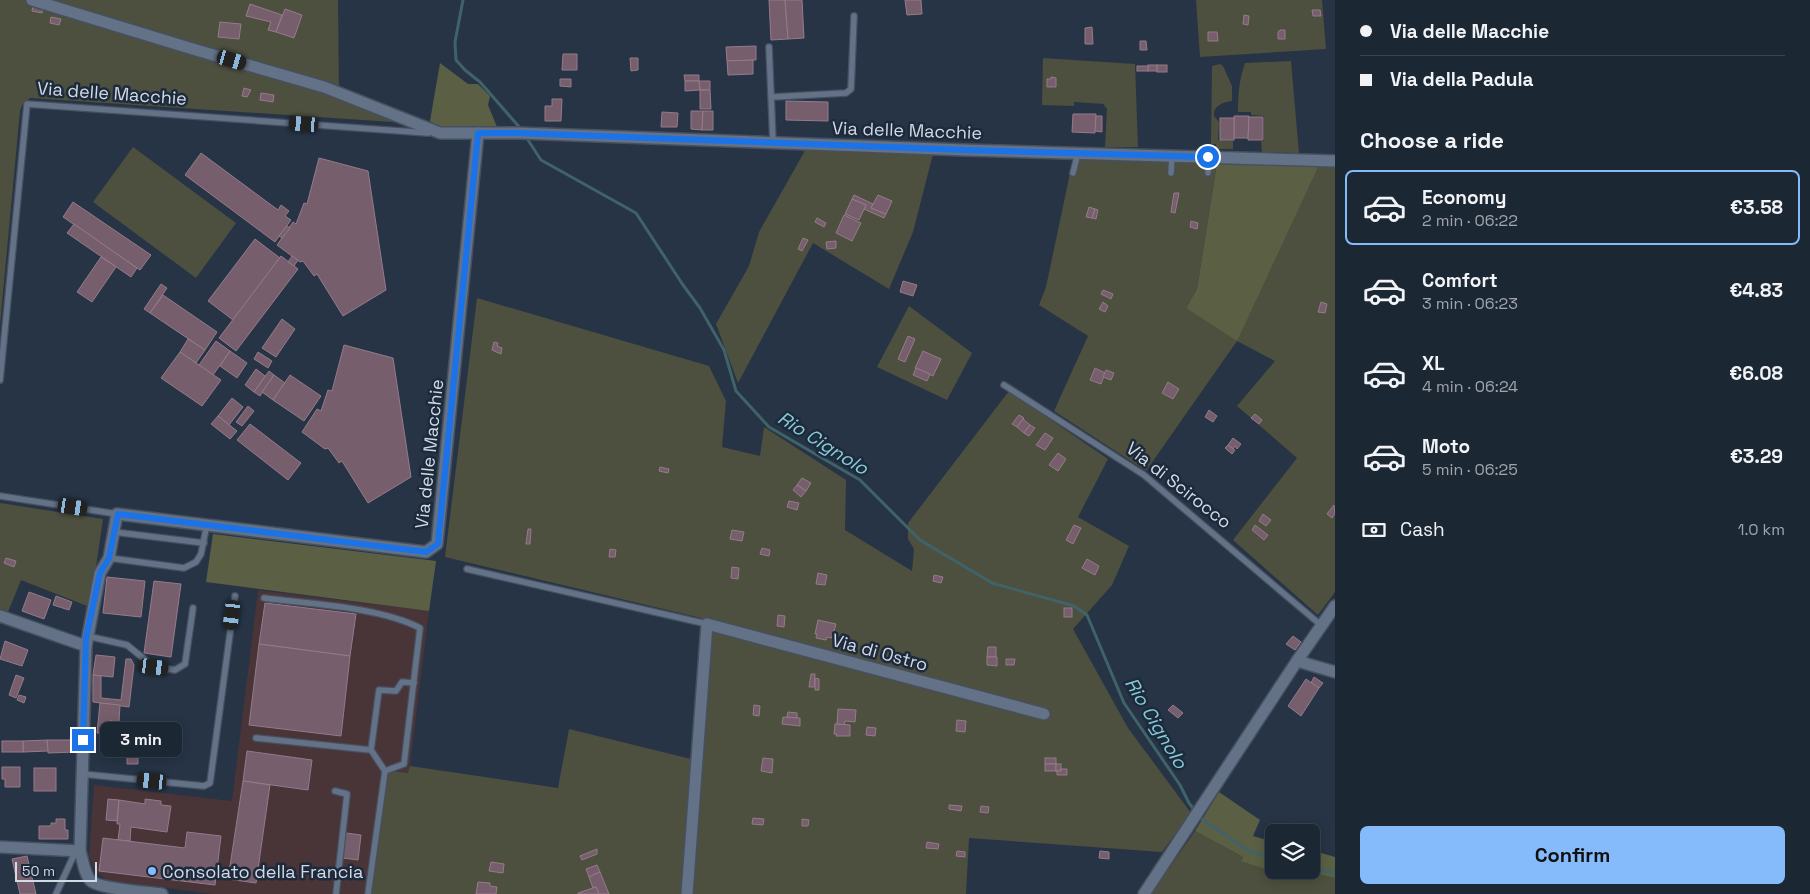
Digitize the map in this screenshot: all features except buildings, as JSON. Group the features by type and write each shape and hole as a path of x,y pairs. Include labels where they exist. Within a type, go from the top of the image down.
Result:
{"street":[{"name":"Via delle Macchie","path":"32,0 196,50 324,86 440,133 533,133 1208,157 1244,155 1335,161"},
{"name":"Via delle Macchie","path":"118,514 426,552 438,544 478,133"},
{"path":"118,514 109,558 100,573 86,641 80,851 86,872 94,883 113,888 162,894"},
{"path":"1144,894 1160,861 1201,809 1293,660 1322,626 1335,606"},
{"path":"0,616 86,641"},
{"path":"687,894 708,622"},
{"name":"Via di Ostro","path":"708,622 1044,714"},
{"path":"1293,660 1335,672"},
{"path":"0,847 80,851"}],"lane":[{"path":"772,97 846,94 851,89 854,16"},
{"path":"769,47 773,143"},
{"name":"Via delle Macchie","path":"0,380 27,104 440,133"},
{"path":"1073,173 1078,153"},
{"path":"1171,173 1172,156"},
{"path":"1208,157 1208,172"},
{"name":"Via di Scirocco","path":"1004,384 1144,475 1322,626"},
{"name":"Via delle Macchie","path":"0,496 118,514"},
{"path":"109,558 184,568 196,562 202,554 208,524"},
{"path":"114,532 204,543"},
{"path":"467,569 708,622"},
{"path":"82,774 204,786 210,783 235,596"},
{"path":"264,598 358,611 405,620 420,628 404,764 385,771"},
{"path":"86,641 127,645 154,667 175,670 185,664 193,608"},
{"path":"368,894 385,771 372,750 379,690 396,691 402,682 414,682"},
{"path":"256,738 372,750"},
{"path":"335,791 347,794 336,894"},
{"path":"56,894 73,857 80,851"}],"shaded area":[{"path":"258,590 429,611 409,773 384,770 368,894 212,894 107,880 95,871 89,856 94,785 232,801"}],"green space":[{"path":"0,0 338,0 339,97 408,123 30,98 22,105 20,111 0,325"},
{"path":"1196,0 1322,0 1326,49 1200,57"},
{"path":"1043,58 1135,64 1138,147 1105,147 1107,108 1104,104 1074,102 1074,106 1042,105"},
{"path":"1291,61 1299,153 1262,152 1261,141 1264,141 1264,116 1251,115 1251,112 1238,112 1239,88 1243,69 1245,63"},
{"path":"440,63 468,84 478,84 490,96 488,105 497,127 435,126 430,121"},
{"path":"1220,64 1223,66 1232,86 1232,101 1219,105 1215,110 1214,116 1219,122 1218,140 1233,141 1233,149 1216,149 1216,144 1211,144 1212,66"},
{"path":"133,147 236,223 196,278 93,202"},
{"path":"807,147 933,154 913,232 889,289 813,243 738,383 716,324 749,266 759,232"},
{"path":"1073,159 1217,163 1197,289 1186,308 1319,165 1335,166 1335,592 1318,615 1233,540 1297,458 1237,406 1275,361 1237,341 1146,471 1054,411 1088,336 1039,305 1046,287"},
{"path":"1217,163 1319,165 1237,341 1186,308 1197,289"},
{"path":"477,298 709,366 726,401 722,447 760,456 764,427 846,480 845,530 912,571 914,549 908,539 908,523 1009,391 1108,459 1078,517 1129,546 1112,585 1073,629 1128,728 1191,813 1162,852 969,838 966,894 368,894 384,770 408,773 410,766 558,788 569,729 691,759 701,618 445,557"},
{"path":"909,306 972,353 947,400 877,367"},
{"path":"0,503 103,519 96,567 87,606 21,580 8,612 0,609"},
{"path":"213,534 436,561 429,611 206,582"},
{"path":"1219,792 1260,820 1253,836 1265,839 1265,869 1241,861 1243,857 1195,831"},
{"path":"1195,831 1243,857 1241,860 1265,864 1265,879 1320,879 1320,875 1335,878 1335,894 1151,894"},
{"path":"1320,853 1335,857 1335,878 1320,875"}],"waterway":[{"name":"Rio Cignolo","path":"463,0 455,42 456,60 480,82 521,129"},
{"name":"Rio Cignolo","path":"526,137 541,160 636,213 700,308 724,350 736,391 769,427 860,480 920,540 992,583 1074,606 1087,615 1124,703 1180,785 1195,811"},
{"name":"Rio Cignolo","path":"1199,816 1249,851 1265,855"},
{"name":"Rio Cignolo","path":"1320,869 1335,873"}],"place":[{"name":"Consolato della Francia","path":"152,871"}],"route":[{"path":"83,740 86,638 100,573 109,558 118,514 426,552 438,544 478,133 1208,157"}]}
